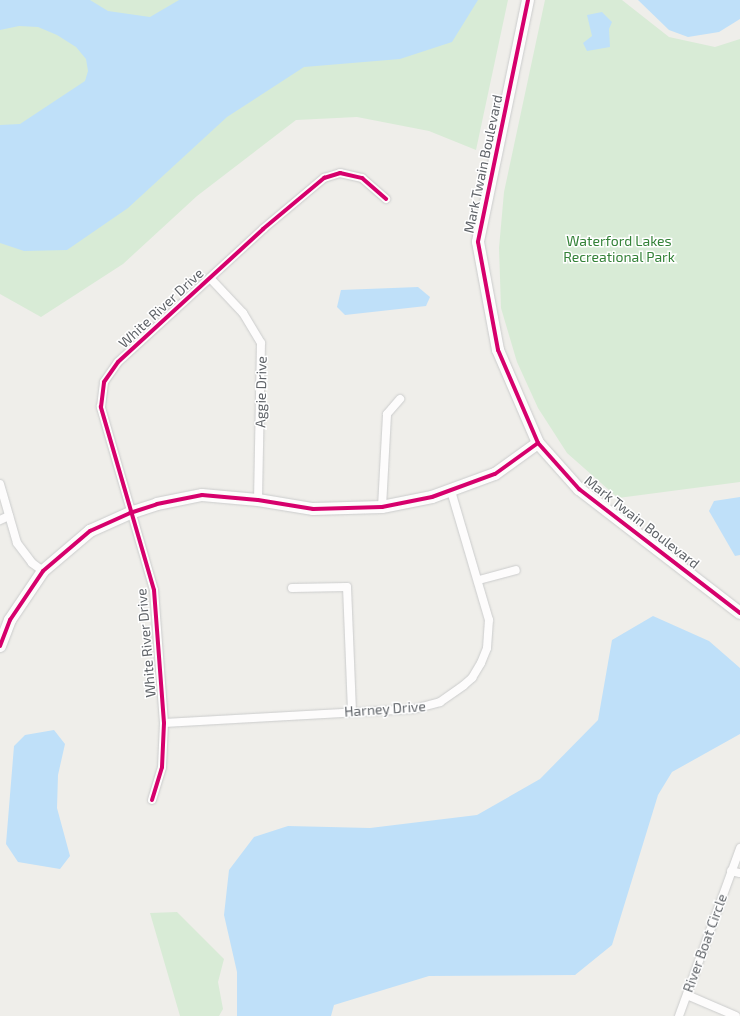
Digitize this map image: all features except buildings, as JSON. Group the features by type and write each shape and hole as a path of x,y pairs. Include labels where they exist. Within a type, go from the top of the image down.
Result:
{"street":[{"name":"Mark Twain Boulevard","path":"528,0 478,242 498,350 538,443 579,489 740,613"},
{"name":"White River Drive","path":"152,800 162,768 164,723 154,590 130,513 101,407 104,382 118,362 262,229 324,178 340,173 362,178 386,199"},
{"name":"Aggie Drive","path":"210,278 243,313 261,343 258,500"},
{"path":"382,507 387,414 400,399"},
{"path":"0,646 10,620 43,571 90,531 130,513 157,504 202,495 258,500 313,509 382,507 432,497 495,474 538,443"},
{"path":"0,484 17,543 32,563 43,571"},
{"name":"Harney Drive","path":"164,723 429,706 453,694 472,678 481,663 489,636 487,607 451,491"},
{"path":"0,520 9,516"},
{"path":"479,580 516,570"},
{"path":"292,588 347,587 352,711"},
{"name":"River Boat Circle","path":"679,1016 740,848"},
{"path":"731,871 740,873"},
{"path":"687,995 736,1016"}],"green space":[{"path":"0,0 508,0 476,150 429,131 357,117 296,120 197,196 123,264 41,317 0,294"},
{"name":"Waterford Lakes Recreational Park","path":"545,0 622,0 669,37 715,47 740,39 740,482 618,498 567,453 538,408 517,362 501,308 499,248 504,192"},
{"path":"177,912 224,959 218,982 223,1009 219,1016 180,1016 150,913"}],"water":[{"path":"0,0 90,0 108,11 150,17 179,0 478,0 452,42 400,59 304,67 227,117 128,208 67,250 24,251 0,243 0,125 20,124 85,81 88,71 86,59 76,47 57,35 38,27 19,26 0,30"},
{"path":"638,0 740,0 740,19 719,32 688,37 669,30"},
{"path":"602,12 612,22 609,29 610,47 587,51 583,43 592,36 587,15"},
{"path":"418,287 430,297 426,306 345,315 337,307 341,290"},
{"path":"740,497 740,555 735,556 709,511 714,501"},
{"path":"653,616 709,641 740,668 740,734 672,772 658,795 612,945 575,975 429,976 334,1005 331,1016 237,1016 237,972 224,915 229,870 254,837 288,826 370,828 477,815 540,779 598,720 612,640"},
{"path":"54,730 65,744 58,775 57,808 70,856 60,869 18,862 6,844 14,746 25,735"}],"cycle path":[{"path":"528,0 478,242 498,350 538,443 579,489 740,613"},
{"path":"152,800 162,767 164,723 154,590 101,407 104,382 118,362 263,229 324,178 340,173 362,178 386,199"},
{"path":"0,646 10,620 43,571 90,531 130,513 157,504 202,495 258,500 313,509 382,507 432,497 495,474 538,443"}]}
